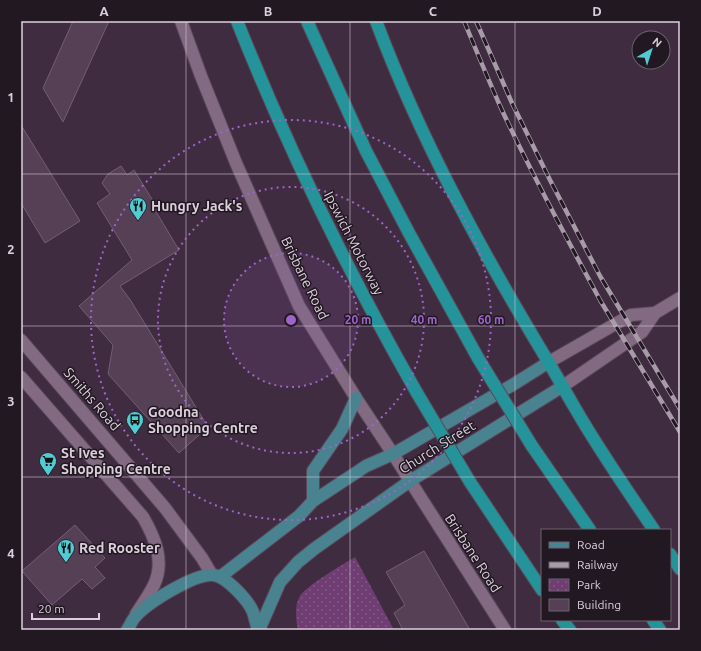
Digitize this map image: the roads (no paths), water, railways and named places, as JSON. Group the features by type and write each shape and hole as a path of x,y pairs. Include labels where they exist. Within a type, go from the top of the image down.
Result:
{"highway":[{"name":"Ipswich Motorway","path":"237,21 280,123 309,186 390,346 470,482 541,588"},
{"path":"307,21 366,151 412,240 478,358 532,446 589,529"},
{"path":"376,21 413,110 442,172 495,271 575,408 653,529"},
{"path":"671,556 680,569"},
{"path":"563,621 570,630"},
{"path":"654,621 660,630"}],"main road":[{"name":"Brisbane Road","path":"181,21 201,76 236,163 299,306 356,398 505,630"},
{"name":"Church Street","path":"258,630 280,582 298,562 314,548 410,481 563,386 594,363 642,332 655,313 680,298"},
{"name":"Church Street","path":"216,576 299,516 313,501 366,466 393,454 631,315 655,313"},
{"name":"Smiths Road","path":"21,340 165,508 216,576"},
{"path":"21,377 143,517 151,532 156,545 158,573 154,585 127,630"},
{"path":"313,501 313,471 342,429 356,398"},
{"path":"135,617 154,601 173,589 194,580 216,576 232,586 243,597 252,611 258,630"}],"railway":[{"path":"464,21 501,108 549,205 600,300 680,432"},
{"path":"476,21 512,103 600,276 680,409"}],"place":[{"name":"Hungry Jack's","path":"138,221"},
{"name":"Goodna Shopping Centre","path":"135,435"},
{"name":"St Ives Shopping Centre","path":"48,476"},
{"name":"Red Rooster","path":"66,563"}]}
